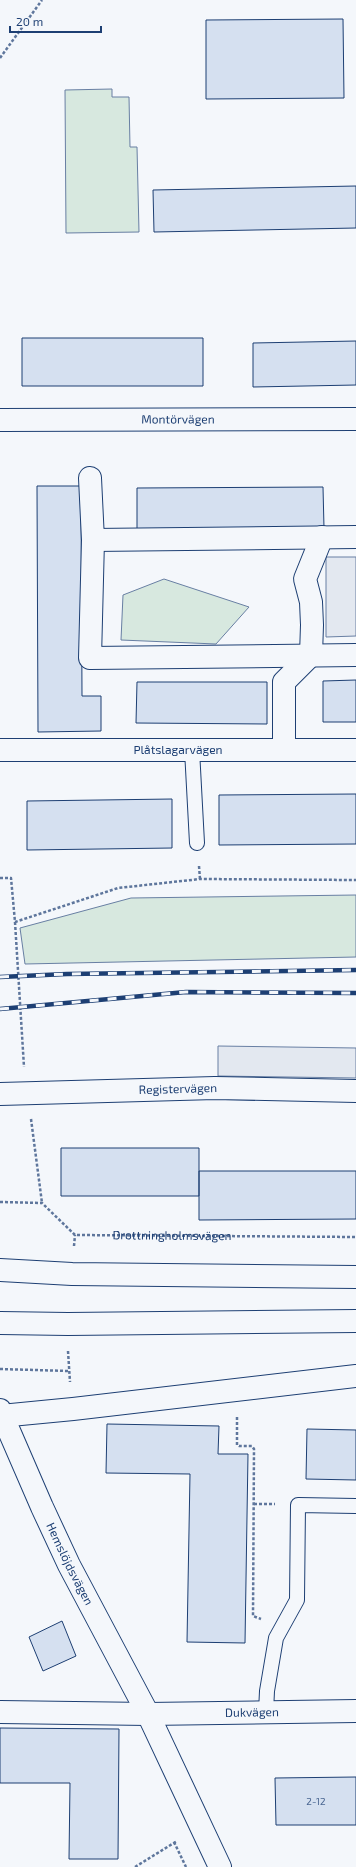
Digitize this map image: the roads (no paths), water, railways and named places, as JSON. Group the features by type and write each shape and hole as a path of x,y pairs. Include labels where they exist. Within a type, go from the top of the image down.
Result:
{"street":[{"name":"Montörvägen","path":"0,420 356,419"},
{"path":"90,478 94,540 90,658 356,655"},
{"path":"284,750 284,682 311,655 311,602 305,579 322,537"},
{"path":"94,540 356,537"},
{"name":"Plåtslagarvägen","path":"0,750 356,750"},
{"name":"Registervägen","path":"0,1094 215,1088 356,1091"},
{"path":"0,1270 72,1274 356,1277"},
{"path":"0,1323 83,1324 356,1321"},
{"path":"0,1414 73,1409 356,1376"},
{"name":"Hemslöjdsvägen","path":"0,1414 69,1565 148,1714 220,1867"},
{"name":"Dukvägen","path":"148,1714 356,1711"},
{"path":"0,1712 148,1714"}],"lane":[{"path":"192,750 197,843"},
{"path":"266,1712 267,1691 276,1638 297,1600 298,1505 356,1506"}],"railway":[{"path":"0,977 67,974 356,970"},
{"path":"0,1009 186,992 356,993"}]}
